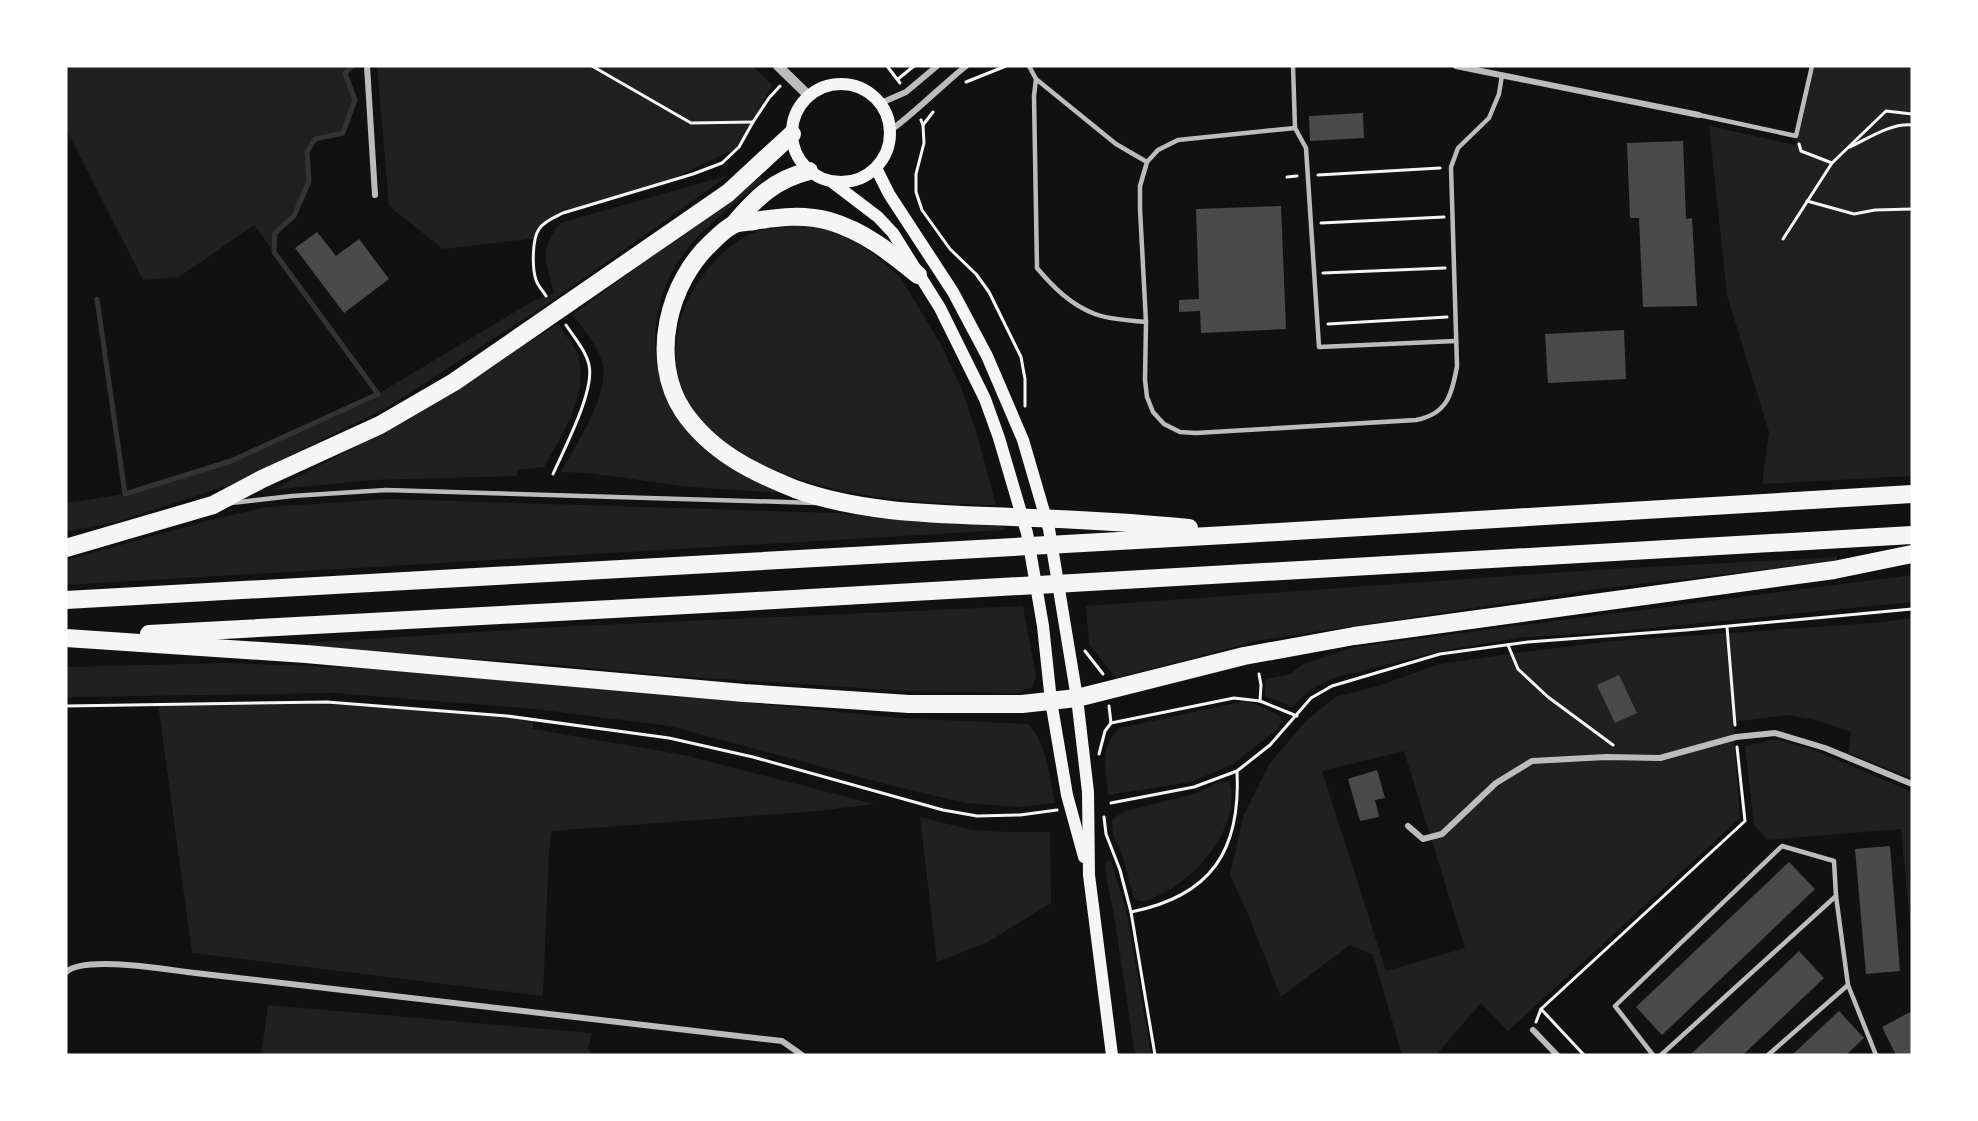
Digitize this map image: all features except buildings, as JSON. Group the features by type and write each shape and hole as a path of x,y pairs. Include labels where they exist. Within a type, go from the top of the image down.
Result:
{"highway":[{"path":"66,548 213,505 262,479 380,424 454,382 728,193 792,134"},
{"path":"809,171 779,181 748,207 734,224 702,251 686,272 677,292 667,333 665,355 674,394 683,411 699,432 717,449 767,477 797,489 852,505 920,513 1112,520 1244,534"},
{"path":"734,224 802,216 829,221 872,240 918,275"},
{"path":"66,600 1912,494"},
{"path":"66,638 693,605 1912,535"},
{"path":"66,638 341,657 744,693 909,704 1022,704 1077,698 1244,656 1309,644 1834,570 1912,554"}],"main road":[{"path":"838,84 854,86 869,92 881,104 888,116 890,131 886,151 876,168 863,177 848,182 832,182 809,171 800,160 794,148 792,134 799,107 808,96 822,87 838,84"},
{"path":"876,168 889,194 947,282 987,356 1023,440 1049,529 1077,698 1088,792 1089,875 1112,1055"},
{"path":"832,182 878,217 893,233 940,308 985,399 1027,533 1067,795 1089,875"}],"street":[{"path":"367,66 375,195"},
{"path":"778,66 808,96"},
{"path":"881,104 906,92 937,66"},
{"path":"890,131 966,66"},
{"path":"1456,66 1699,115"},
{"path":"1408,826 1423,839 1443,834 1496,783 1532,760 1606,757 1660,758 1736,737 1775,733 1825,748 1912,784"},
{"path":"66,972 80,964 98,963 195,973 782,1041 802,1055"},
{"path":"1533,1030 1557,1055"}],"lane":[{"path":"1029,66 1036,79 1116,144 1147,162"},
{"path":"1293,66 1295,128 1306,148 1320,346 1456,341"},
{"path":"1699,115 1796,136 1812,66"},
{"path":"1295,128 1178,140 1158,150 1147,162 1140,186 1147,397 1153,412 1164,424 1180,432 1196,433 1416,420 1430,417 1447,401 1453,389 1457,366 1451,167 1458,148 1489,118 1500,94 1502,75"},
{"path":"1036,79 1034,96 1037,268 1053,287 1078,306 1097,315 1146,322"},
{"path":"213,505 292,496 386,490 852,505"},
{"path":"1653,1055 1615,1006 1782,846 1834,861 1836,896 1848,985 1876,1055"},
{"path":"1661,1055 1836,896"},
{"path":"1768,1055 1848,985"}],"path":[{"path":"592,66 691,123 753,122"},
{"path":"887,66 906,92"},
{"path":"898,79 914,66"},
{"path":"958,89 967,81 1006,66"},
{"path":"546,296 536,282 534,267 534,249 538,230 562,213 693,174 722,163 739,147 769,98 789,77"},
{"path":"916,111 923,124 924,143 916,174 916,192 922,210 950,249 976,274 989,292 1021,357 1026,412"},
{"path":"923,124 934,111"},
{"path":"1783,239 1832,163 1846,149 1886,111 1912,114"},
{"path":"1846,149 1903,124 1912,125"},
{"path":"1801,151 1832,163"},
{"path":"1287,177 1451,167"},
{"path":"1807,201 1854,214 1875,210 1912,209"},
{"path":"1311,224 1451,217"},
{"path":"1315,274 1453,267"},
{"path":"1318,325 1455,317"},
{"path":"553,474 586,398 590,381 589,365 566,325"},
{"path":"1111,803 1194,787 1238,771 1270,745 1311,698 1332,686 1440,654 1508,645 1912,609"},
{"path":"1584,1055 1541,1009 1745,821 1726,627"},
{"path":"1508,645 1518,669 1548,698 1630,757"},
{"path":"1082,646 1106,678"},
{"path":"1259,674 1260,701"},
{"path":"1098,762 1100,744 1111,723 1234,698 1260,701 1297,716"},
{"path":"66,706 327,702 507,716 669,738 753,757 943,810 977,816 1020,815 1061,810"},
{"path":"1131,912 1152,908 1177,898 1202,882 1219,862 1230,839 1236,817 1239,793 1238,771"},
{"path":"1104,813 1106,834 1120,870 1131,912 1155,1055"}],"shaded area":[{"path":"66,66 352,66 346,73 355,100 343,133 315,139 307,152 309,181 294,216 275,233 274,252 254,225 179,277 143,280 66,129"},
{"path":"377,66 753,66 772,85 739,147 665,182 574,210 548,221 537,238 443,249 389,206"},
{"path":"1812,66 1912,66 1912,476 1762,484 1769,432 1727,295 1709,126 1795,145"},
{"path":"729,175 556,298 388,407 232,484 120,521 66,532 66,503 125,494 259,448 378,394 533,301 554,293 546,249 560,223"},
{"path":"760,176 762,181 705,229 677,263 665,287 658,313 655,339 657,365 664,391 675,414 691,436 719,461 783,493 689,487 589,473 561,472 591,418 602,388 603,374 602,361 596,348 572,315"},
{"path":"811,224 852,240 872,253 901,278 940,343 961,387 977,434 996,505 887,498 813,483 779,471 746,455 717,435 700,419 688,401 680,382 676,362 676,342 680,321 699,281 718,258 741,239 766,229"},
{"path":"558,324 577,352 580,385 566,428 544,467 518,470 517,476 372,480 271,490 374,438"},
{"path":"389,499 838,513 952,524 1004,525 1005,530 66,585 66,560 207,521 267,507"},
{"path":"1837,557 1837,561 1605,588 1261,640 1116,678 1089,644 1086,606 1594,570"},
{"path":"1912,575 1912,602 1611,632 1525,637 1440,651 1333,678 1311,689 1292,707 1265,696 1266,679 1290,674 1303,664 1354,647"},
{"path":"1023,606 1036,677 1032,687 1018,693 909,691 674,676 549,664 308,647 308,643 555,627"},
{"path":"1912,618 1912,778 1848,753 1851,732 1812,719 1786,715 1733,722 1740,818 1508,1031 1481,1003 1436,1055 1402,1055 1373,955 1350,945 1281,997 1230,875 1243,817 1270,763 1306,721 1335,697 1375,687 1440,664 1516,653 1613,641 1873,623","holes":["1404,751 1465,948 1386,971 1322,771"]},
{"path":"225,663 340,667 535,681 899,718 1028,724 1043,750 1055,803 1019,807 966,803 897,787 670,726 535,709 335,693 66,697 66,667"},
{"path":"1245,701 1263,707 1281,717 1279,728 1233,764 1191,782 1108,795 1106,750 1113,735 1120,728"},
{"path":"221,702 399,706 533,719 533,729 684,755 874,804 817,811 552,831 549,852 543,996 192,953 158,704"},
{"path":"1775,739 1814,750 1912,792 1912,944 1901,829 1767,840 1754,825 1745,746"},
{"path":"1229,781 1232,798 1229,815 1214,848 1202,863 1173,887 1150,900 1143,901 1134,898 1120,848 1113,835 1112,821 1115,817 1126,811 1197,793 1219,782"},
{"path":"920,817 972,830 1050,832 1051,903 986,943 937,962"},
{"path":"1111,861 1127,914 1151,1055 1135,1055 1107,881 1105,862"},
{"path":"268,1005 592,1033 588,1049 593,1055 261,1055"}],"waterway":[{"path":"97,299 125,494 231,461 378,394 274,252 275,233 294,216 309,181 307,152 315,139 343,133 355,100 345,73 352,66"}]}
